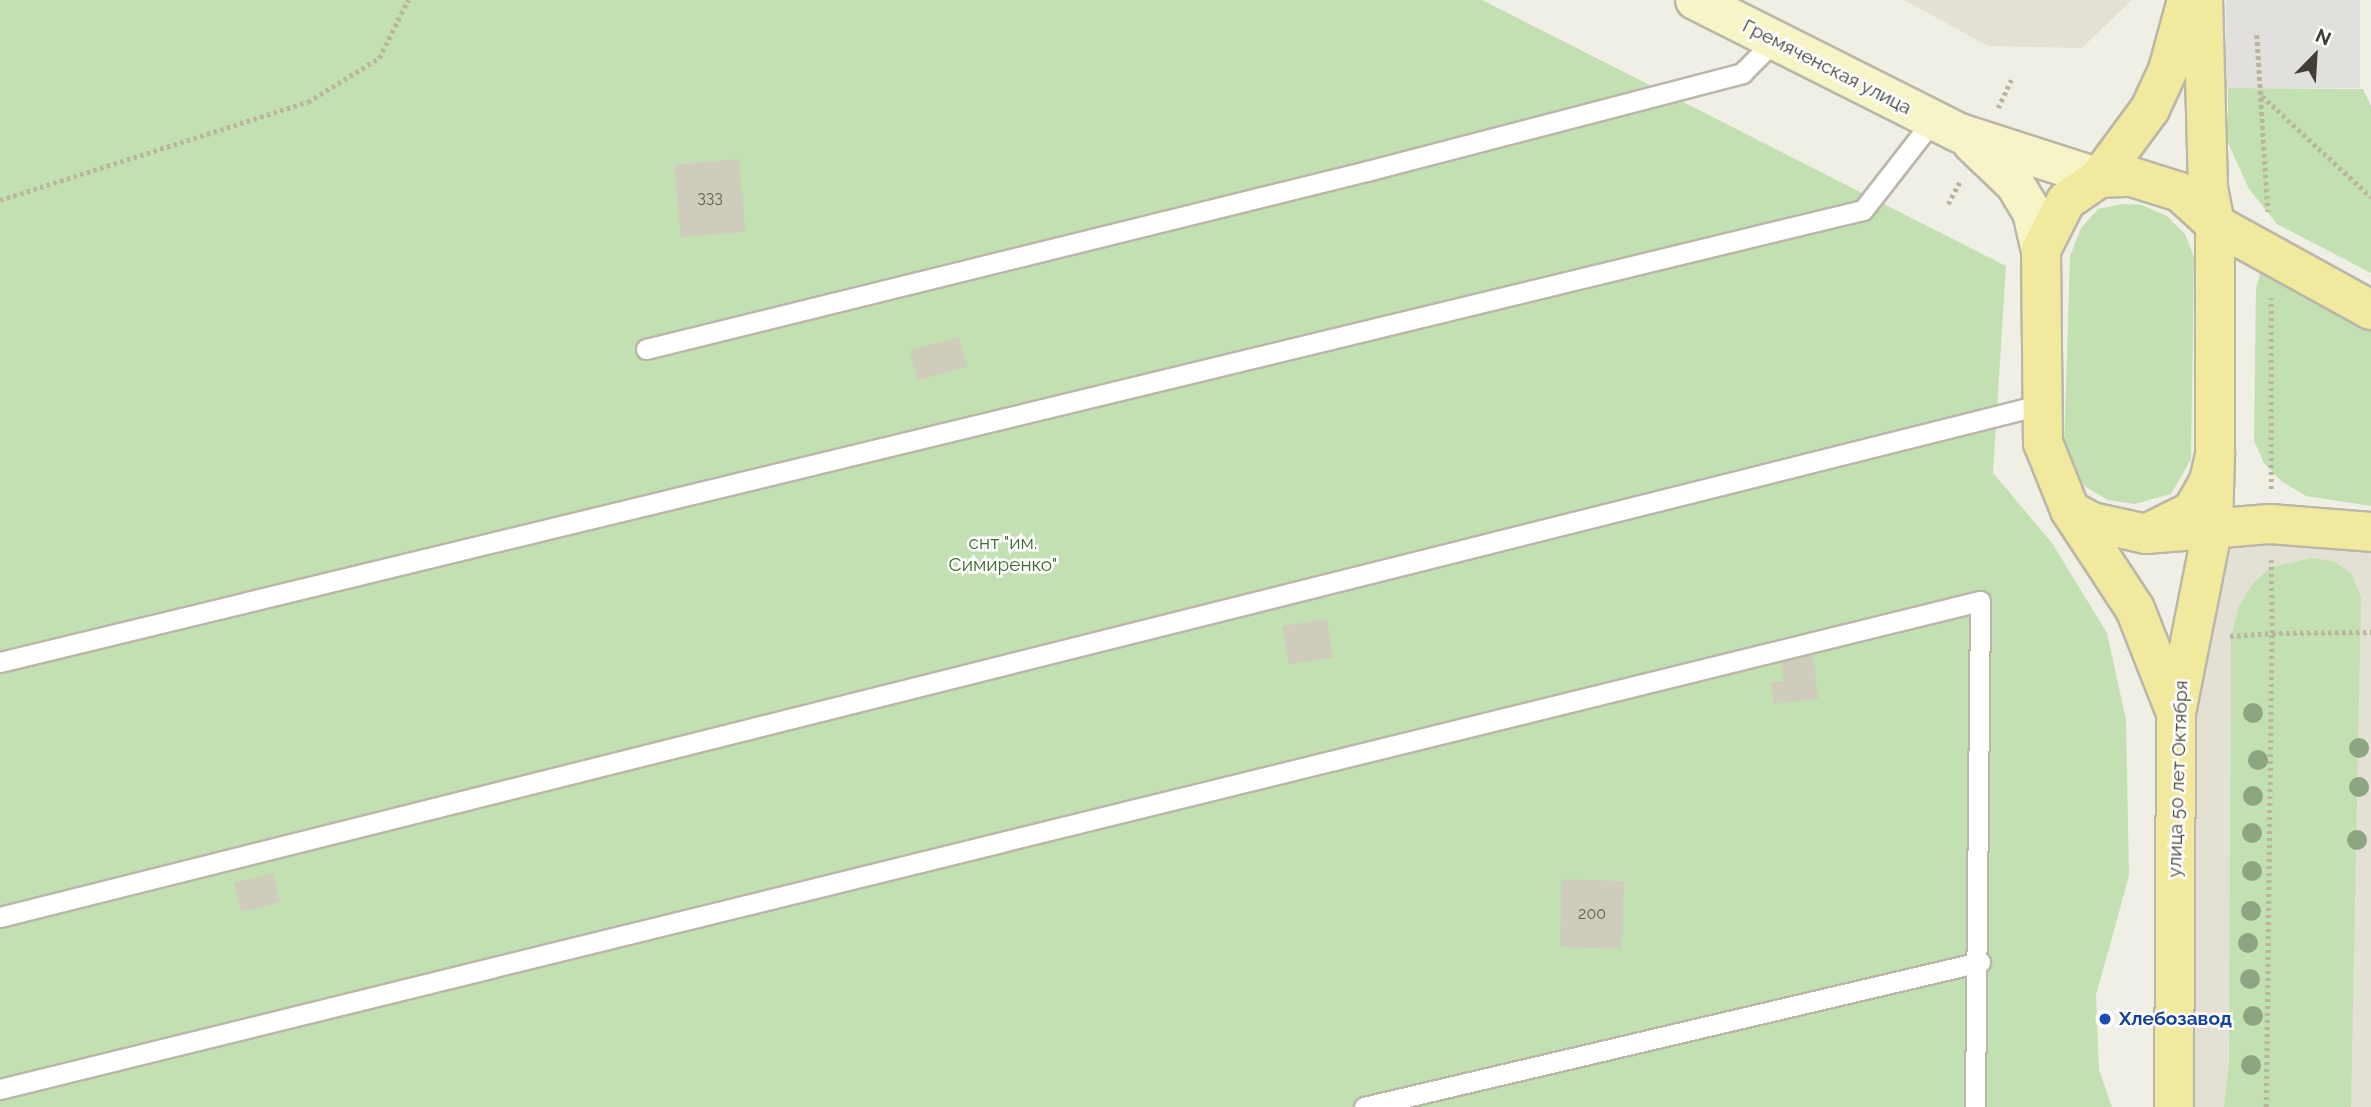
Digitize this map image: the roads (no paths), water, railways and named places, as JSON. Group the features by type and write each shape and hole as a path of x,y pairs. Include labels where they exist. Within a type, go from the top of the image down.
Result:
{"main road":[{"name":"Гремяченская улица","path":"1695,0 1947,126"},
{"path":"2041,250 2066,201 2099,178 2150,109 2168,70 2187,0"},
{"path":"2146,534 2192,511 2209,481 2215,454 2215,224 2208,189 2203,0"},
{"path":"1947,126 2099,178 2132,177 2160,183 2180,192 2215,224 2371,310"},
{"path":"1947,126 1989,155 2015,184 2032,212 2041,250 2040,405 2043,443 2070,510 2135,609 2176,713"},
{"name":"улица 50 лет Октября","path":"2174,1107 2176,713 2213,526 2215,454"},
{"path":"2070,510 2092,522 2146,534 2213,526 2270,524 2371,532"}],"lane":[{"path":"646,349 1367,171 1742,73 1774,41"},
{"path":"0,662 1863,210 1947,126"},
{"path":"0,917 2040,405"},
{"path":"0,1089 1980,601 1980,962 1976,1107"},
{"path":"1364,1107 1980,962"}],"place":[{"name":"Хлебозавод","path":"2105,1019"}],"park label":[{"name":"снт \"им. Симиренко\"","path":"1003,554"}]}
